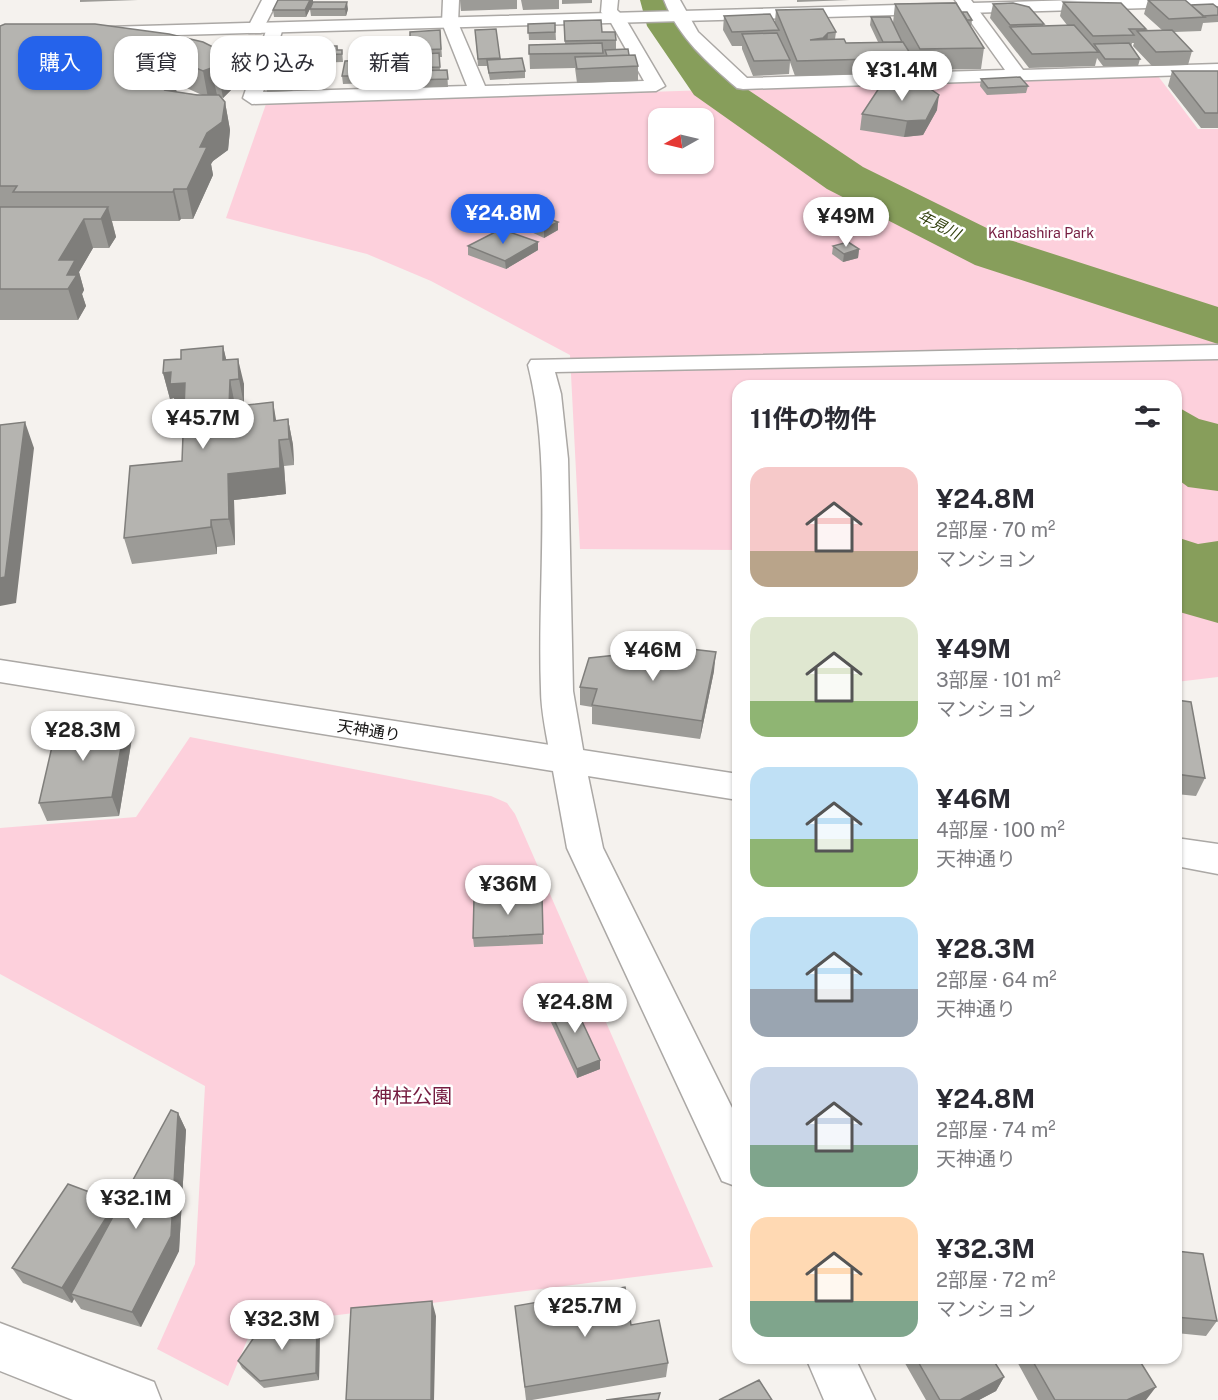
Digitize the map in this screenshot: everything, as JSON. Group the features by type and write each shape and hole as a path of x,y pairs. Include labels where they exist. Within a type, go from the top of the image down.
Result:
{"street":[{"path":"255,29 270,0"},
{"path":"451,0 450,23 478,91"},
{"path":"275,28 252,98 657,86 617,18 609,12 610,0"},
{"path":"93,33 617,18 675,8 1218,1"},
{"path":"967,4 1018,75"},
{"path":"675,8 712,56 743,84 1218,69"},
{"path":"732,1154 585,848 556,691 554,459 548,394 540,365 1218,352"},
{"name":"天神通り","path":"0,671 732,786"},
{"path":"1182,853 1218,859"},
{"path":"0,1347 136,1400"},
{"path":"833,1364 850,1400"}],"green space":[{"name":"Kanbashira Park","path":"1158,76 1198,129 1218,129 1218,677 1182,681 1182,380 732,380 732,550 580,549 570,355 431,281 367,254 226,218 266,104"},
{"name":"神柱公園","path":"190,737 491,796 507,803 515,814 713,1267 253,1326 228,1386 157,1349 195,1264 205,1086 0,974 0,828 136,817"}],"shaded area":[{"path":"1182,409 1199,419 1218,424 1218,491 1188,487 1182,482"},
{"path":"1182,539 1198,544 1218,541 1218,623 1182,613"}],"building":[{"path":"278,0 310,0 305,10 273,10"},
{"path":"1148,0 1185,0 1205,17 1169,19"},
{"path":"313,2 347,2 345,9 310,9"},
{"path":"1063,2 1121,3 1146,29 1129,29 1134,35 1093,36"},
{"path":"956,3 984,48 920,49 895,4"},
{"path":"1013,3 1029,7 1044,24 1010,25 993,4"},
{"path":"1213,4 1218,8 1218,15 1203,16 1191,5"},
{"path":"823,9 836,32 828,33 823,38 810,40 844,39 846,43 903,42 913,58 797,61 776,10"},
{"path":"962,12 967,12 972,20 967,20"},
{"path":"770,14 779,30 732,32 724,16"},
{"path":"871,17 890,17 902,42 883,42"},
{"path":"601,20 602,32 615,32 616,40 565,41 564,21"},
{"path":"555,23 555,32 528,33 528,24"},
{"path":"5,24 95,24 178,36 114,36 114,90 164,90 197,95 219,95 225,102 222,122 207,133 200,147 207,147 187,189 174,189 173,192 13,192 17,186 0,186 0,26"},
{"path":"1074,25 1098,52 1032,54 1010,27"},
{"path":"496,29 500,58 478,59 475,30"},
{"path":"440,30 441,49 432,49 432,36 410,36 410,32"},
{"path":"1172,30 1192,51 1156,52 1137,31"},
{"path":"777,33 790,60 754,61 742,34"},
{"path":"198,41 210,46 210,68 203,71 198,69"},
{"path":"602,43 603,53 529,54 529,45"},
{"path":"1129,43 1140,59 1105,59 1094,44"},
{"path":"336,46 337,50 342,50 342,54 336,54"},
{"path":"628,49 629,55 607,56 605,50"},
{"path":"432,53 439,53 440,67 432,67"},
{"path":"635,55 638,66 577,69 575,57"},
{"path":"522,58 525,71 489,73 487,60"},
{"path":"345,61 348,61 348,76 342,76"},
{"path":"432,70 447,70 448,79 432,79"},
{"path":"1172,71 1218,71 1218,113 1205,113"},
{"path":"1020,77 1028,86 988,88 981,79"},
{"path":"883,82 929,88 939,95 926,120 907,121 862,114"},
{"path":"0,207 108,207 101,219 84,219 59,260 75,260 67,275 77,275 68,289 0,289"},
{"path":"542,216 558,222 544,229 528,223"},
{"path":"501,229 538,242 505,261 468,246"},
{"path":"848,242 859,249 844,254 833,246"},
{"path":"223,346 223,360 238,359 239,379 230,380 229,407 273,402 274,421 288,419 289,439 279,440 280,468 228,474 229,519 211,520 211,527 124,538 130,466 182,461 185,383 170,384 171,372 163,373 164,360 181,359 181,350"},
{"path":"25,422 5,577 0,578 0,425"},
{"path":"682,648 716,652 702,721 592,705 597,689 580,687 589,658"},
{"path":"1182,701 1191,702 1205,778 1182,775"},
{"path":"126,720 112,797 39,803 57,725"},
{"path":"542,895 543,934 473,938 474,898"},
{"path":"572,1000 600,1060 577,1069 549,1009"},
{"path":"171,1110 178,1113 171,1236 132,1312 71,1294"},
{"path":"68,1184 116,1202 62,1288 12,1268"},
{"path":"1182,1252 1203,1254 1217,1321 1182,1318"},
{"path":"625,1287 631,1325 659,1320 668,1363 525,1387 515,1306"},
{"path":"432,1301 431,1400 346,1400 351,1308"},
{"path":"317,1320 316,1373 260,1381 238,1361 261,1327"},
{"path":"919,1364 996,1364 1004,1377 960,1400 940,1400"},
{"path":"1034,1364 1142,1364 1156,1387 1127,1400 1055,1400"},
{"path":"759,1380 772,1400 719,1400"},
{"path":"660,1393 658,1400 606,1400"}],"waterway":[{"name":"年見川","path":"660,0 668,26 710,85 845,178 994,253 1218,326"}]}
